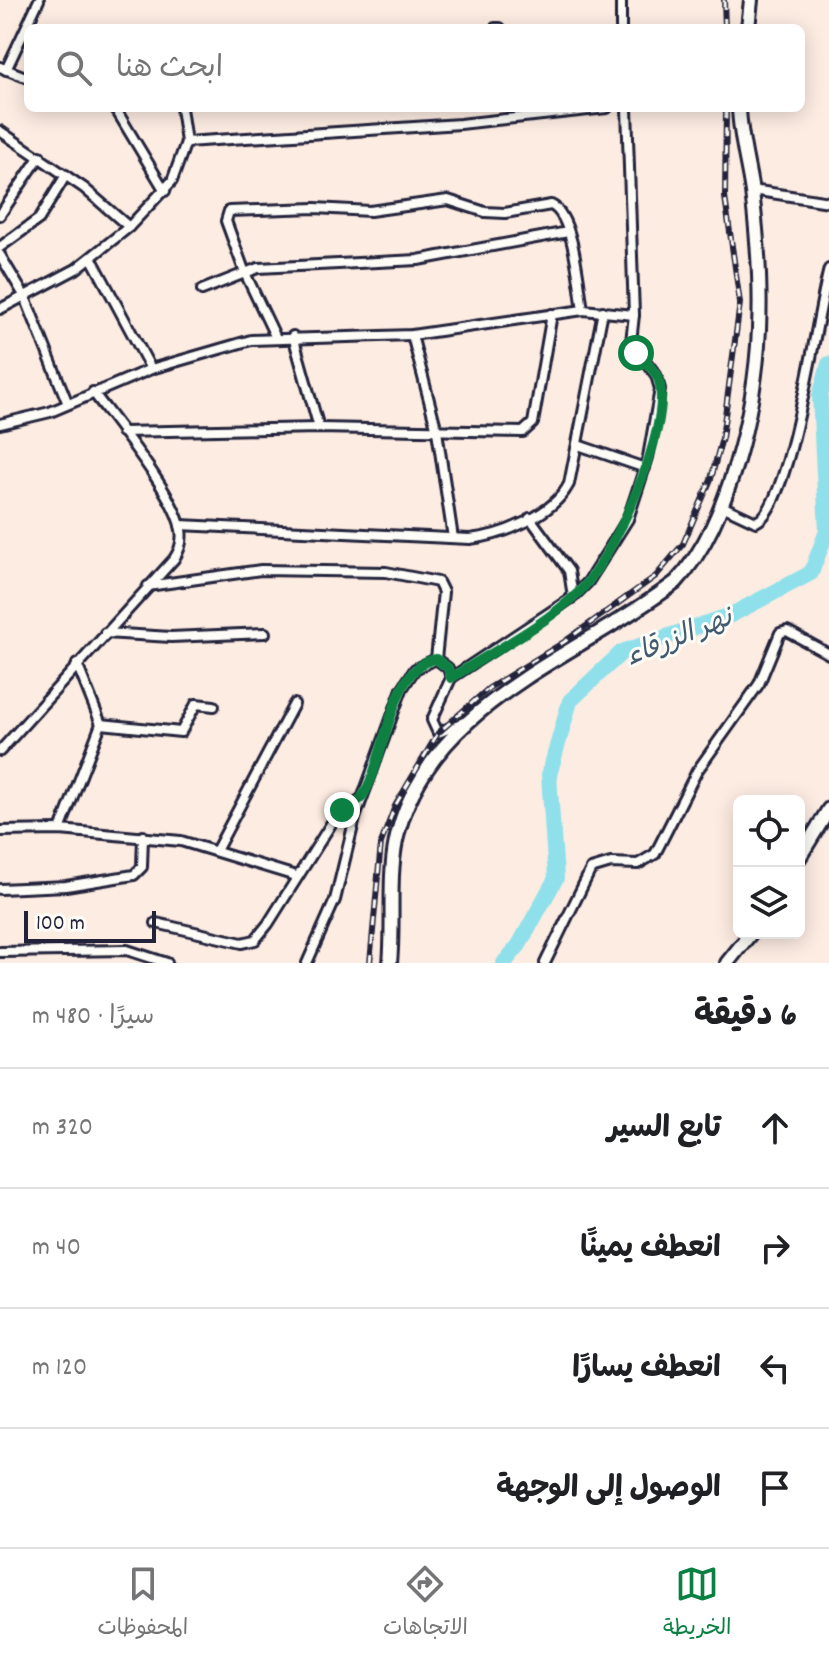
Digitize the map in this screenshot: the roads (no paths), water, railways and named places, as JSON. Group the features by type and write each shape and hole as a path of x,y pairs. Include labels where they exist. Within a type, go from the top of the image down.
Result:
{"street":[{"path":"26,24 39,0"},
{"path":"621,0 621,24"},
{"path":"748,24 751,0"},
{"path":"24,29 3,69 24,77"},
{"path":"117,112 165,191"},
{"path":"0,309 92,259 165,191 177,171 186,142 182,112"},
{"path":"186,142 460,124 570,112"},
{"path":"472,718 436,731 432,714 451,678 573,597 588,582 628,519 645,468 660,389 656,375 632,346 634,315 627,112"},
{"path":"390,963 394,852 400,824 431,764 472,718 508,689 676,582 694,559 722,506 746,427 759,365 761,294 752,190 740,112"},
{"path":"0,131 66,175 129,227"},
{"path":"0,215 40,156"},
{"path":"0,247 39,219 66,175"},
{"path":"752,190 829,202"},
{"path":"276,338 245,273 226,221 229,211 315,208 370,211 448,200 485,212 505,213 551,205 561,212 568,232 583,310"},
{"path":"202,290 271,265 418,260 568,232"},
{"path":"0,255 25,297 68,404"},
{"path":"92,259 151,369"},
{"path":"722,506 756,522 770,509 799,416 829,269"},
{"path":"0,424 36,417 151,369 230,345 293,336 412,335 583,310 634,315"},
{"path":"180,525 453,538 487,536 530,518 562,496 569,484 603,311"},
{"path":"122,432 319,428 527,431 533,423 552,314"},
{"path":"412,335 437,431 453,538"},
{"path":"293,336 319,428"},
{"path":"0,751 178,553 180,525 93,392"},
{"path":"578,445 645,468"},
{"path":"530,518 569,571 573,597"},
{"path":"148,586 261,570 386,572 434,581 442,585 443,592 436,659"},
{"path":"545,963 591,869 611,863 638,864 655,854 697,771 759,684 780,633 787,631 829,654"},
{"path":"105,633 171,637 265,633"},
{"path":"436,659 448,668 451,678"},
{"path":"307,963 335,900 362,798 402,689 415,669 436,659"},
{"path":"60,830 101,724 77,664"},
{"path":"101,724 181,732 196,704 214,706"},
{"path":"216,851 294,704"},
{"path":"156,923 249,942 268,924 338,813 362,798"},
{"path":"805,848 829,809"},
{"path":"0,831 60,830 181,841 296,876"},
{"path":"0,889 66,886 134,875 142,867 143,836"},
{"path":"727,963 746,939"},
{"path":"0,952 127,950 167,963"}],"waterway":[{"name":"نهر الزرقاء","path":"504,963 519,945 556,878 549,775 570,701 622,652 731,615 811,573 827,531 820,396 829,364"}],"railway":[{"path":"724,0 725,24"},
{"path":"370,963 381,843 395,806 438,733 489,688 564,642 656,576 683,544 711,479 722,438 740,303 725,197 726,112"}]}
